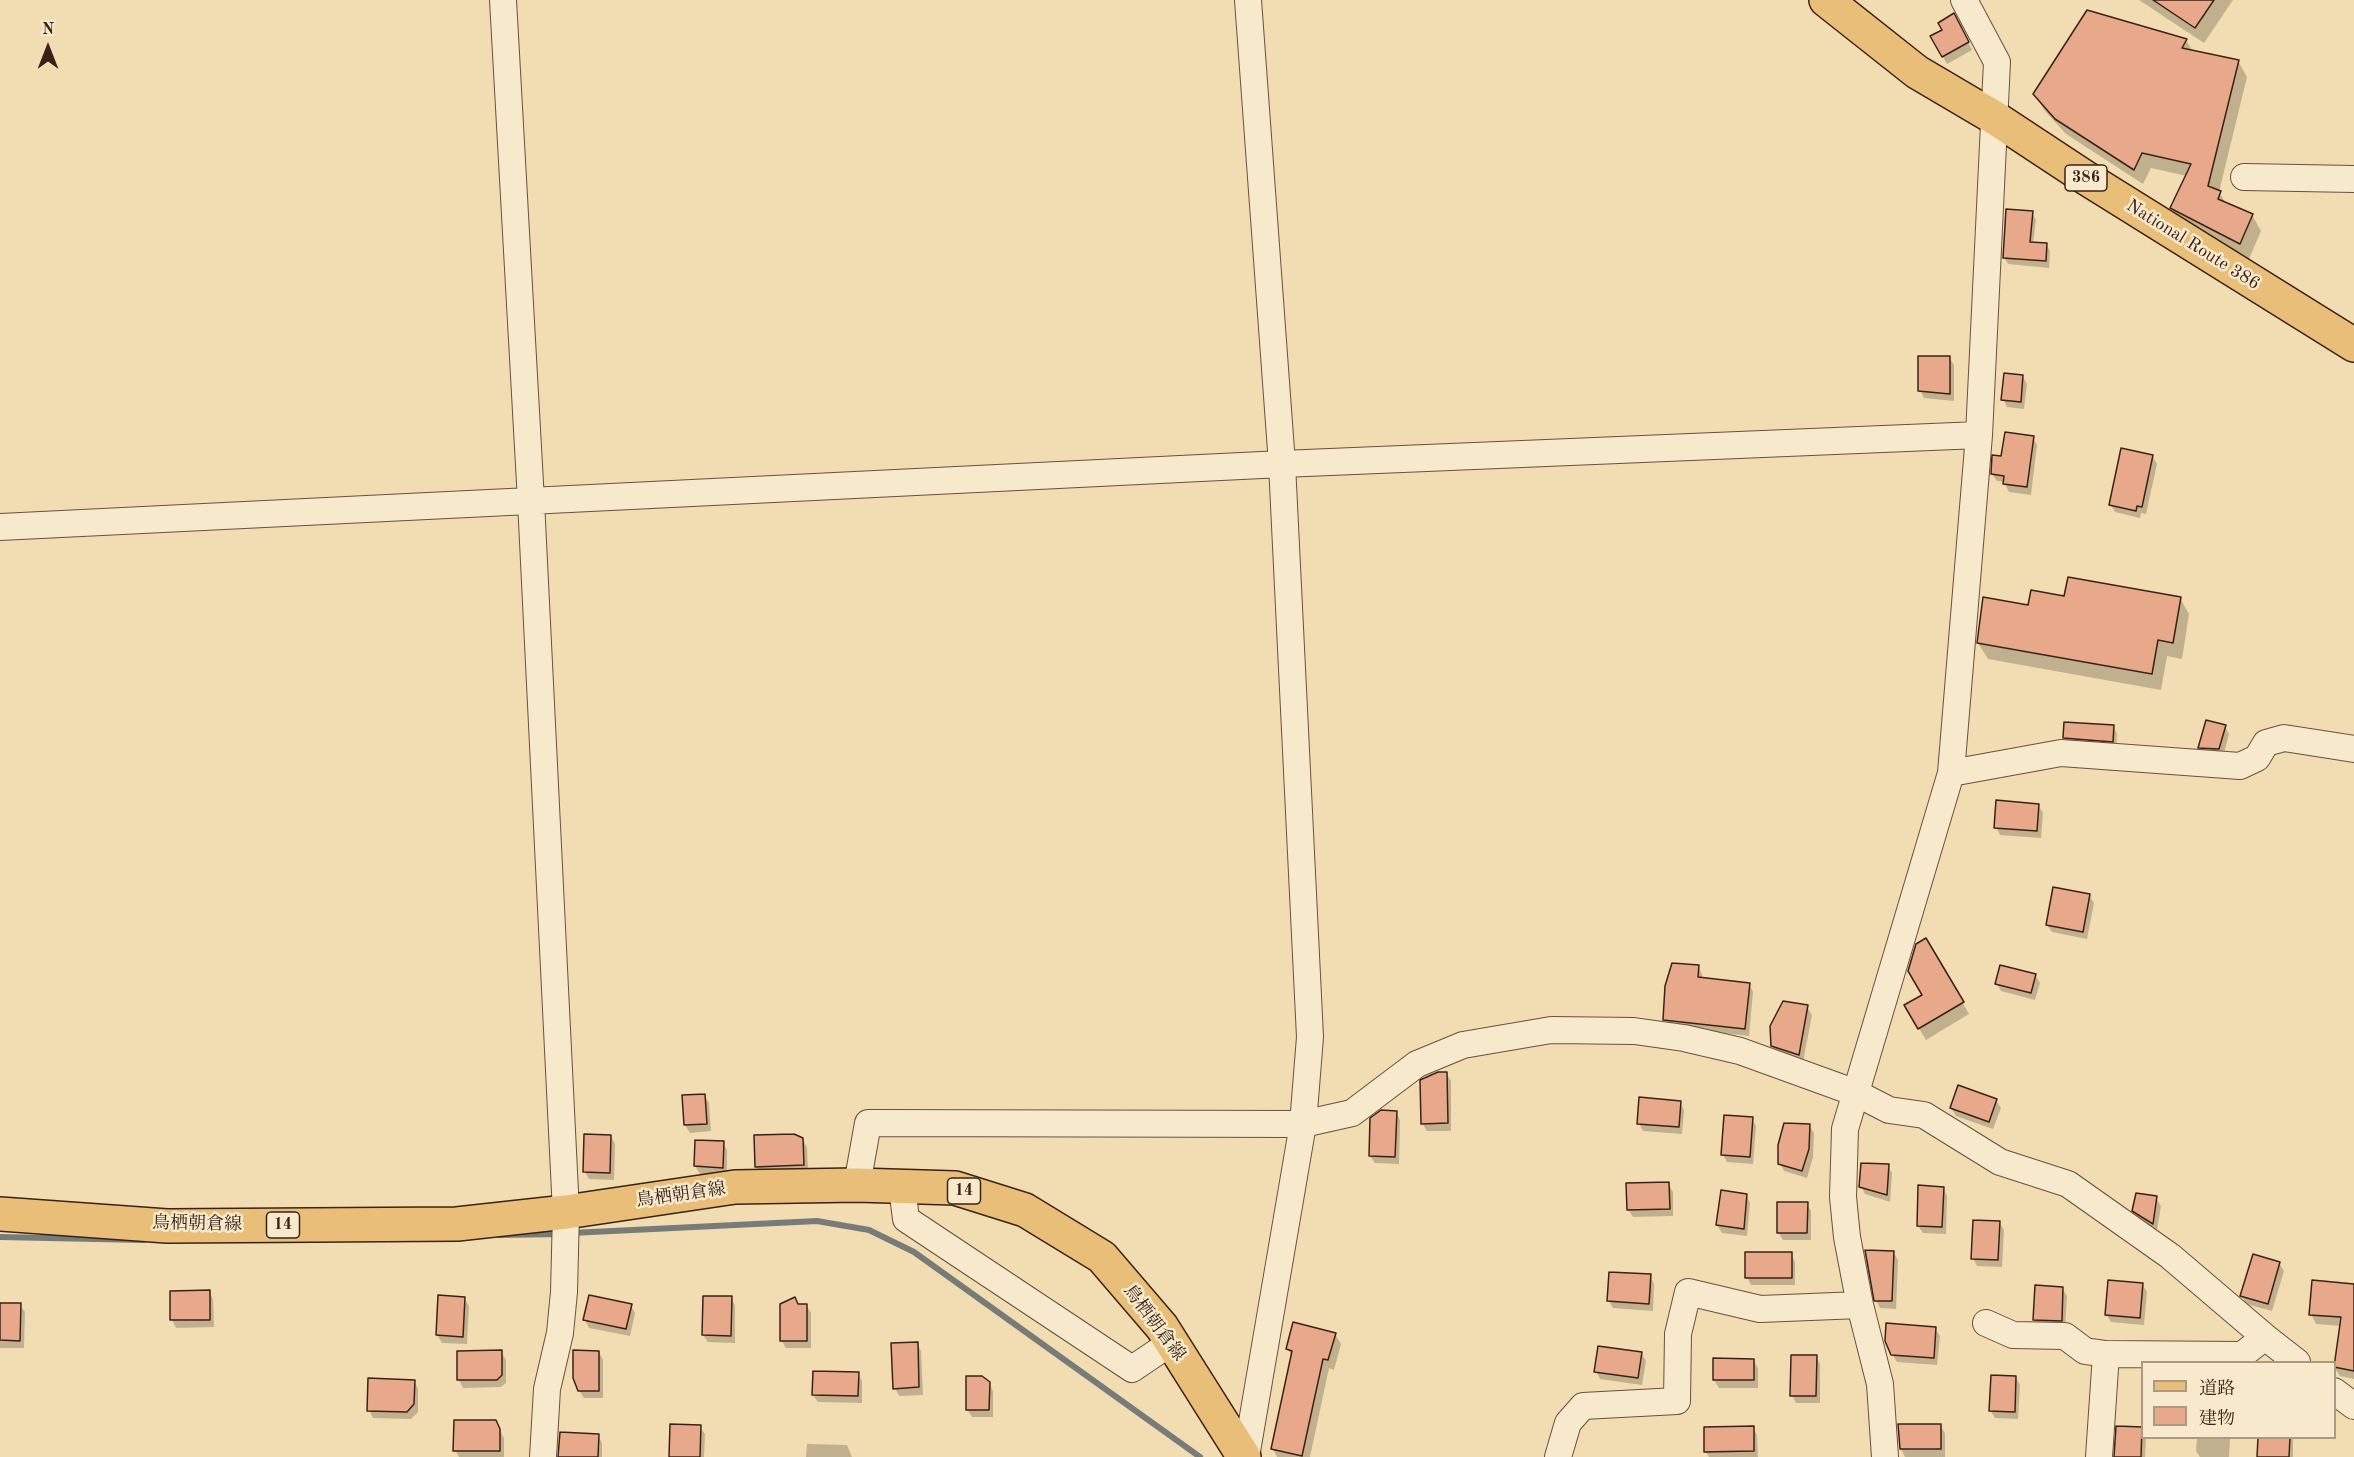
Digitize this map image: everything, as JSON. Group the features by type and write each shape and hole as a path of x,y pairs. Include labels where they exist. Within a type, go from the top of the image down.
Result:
{"main road":[{"name":"National Route 386","path":"1826,0 1917,72 1995,118 2086,178 2354,345"},
{"name":"鳥栖朝倉線","path":"0,1214 179,1226 457,1224 566,1212 735,1187 857,1185 955,1188 1025,1210 1102,1257 1162,1327 1245,1457"}],"street":[{"path":"502,0 531,501 566,1212 564,1292 560,1333 548,1389 543,1457"},
{"path":"1245,1457 1303,1124 1310,1037 1282,464 1248,0"},
{"path":"1885,1457 1880,1384 1860,1305 1847,1237 1843,1197 1845,1129 1951,773 1979,435 1997,62 1964,0"},
{"path":"2244,177 2354,179"},
{"path":"0,527 1282,464 1979,435"},
{"path":"1951,773 2061,753 2240,766 2257,758 2266,743 2284,738 2354,748"},
{"path":"857,1185 868,1123 1303,1124 1352,1113 1417,1064 1463,1045 1551,1030 1634,1031 1684,1038 1740,1051 1856,1093 1889,1110 1924,1115 2000,1161 2068,1184 2170,1256 2296,1361"},
{"path":"902,1187 906,1218 1132,1369 1172,1342"},
{"path":"1558,1457 1568,1423 1583,1406 1677,1401 1678,1334 1688,1292 1760,1309 1860,1305"},
{"path":"1986,1323 2013,1335 2065,1336 2085,1351 2106,1354 2242,1355 2265,1337"},
{"path":"2099,1457 2106,1354"},
{"path":"2336,1392 2354,1406"}],"building":[{"path":"2153,0 2214,0 2195,28"},
{"path":"2087,10 2187,39 2182,48 2239,60 2208,186 2221,191 2218,199 2253,214 2240,244 2170,208 2191,164 2142,153 2134,170 2055,119 2033,94"},
{"path":"1954,13 1969,42 1942,57 1930,36 1942,30 1938,23"},
{"path":"2006,209 2033,211 2030,242 2047,243 2046,261 2003,258"},
{"path":"1918,356 1950,356 1950,394 1918,391"},
{"path":"2004,373 2023,375 2021,402 2001,400"},
{"path":"2005,432 2034,436 2027,487 2003,484 2004,476 1991,474 1992,455 2001,456"},
{"path":"2121,448 2153,455 2142,507 2137,506 2136,511 2109,505"},
{"path":"2068,577 2181,597 2173,643 2158,640 2152,674 1977,643 1983,597 2028,605 2031,590 2064,596"},
{"path":"2206,720 2226,725 2219,749 2198,748"},
{"path":"2064,722 2114,725 2113,742 2063,738"},
{"path":"1996,800 2039,804 2037,831 1994,828"},
{"path":"2053,887 2090,894 2083,932 2046,925"},
{"path":"1926,938 1964,1002 1918,1029 1904,1005 1922,995 1908,971 1916,944"},
{"path":"1672,963 1699,965 1698,977 1750,983 1745,1029 1663,1020 1665,986"},
{"path":"2000,965 2036,974 2031,993 1995,984"},
{"path":"1783,1001 1808,1005 1799,1055 1771,1046 1770,1026"},
{"path":"1438,1072 1447,1072 1448,1123 1421,1124 1420,1080"},
{"path":"1958,1085 1997,1099 1989,1122 1950,1108"},
{"path":"705,1094 707,1124 684,1125 682,1095"},
{"path":"1639,1097 1681,1101 1679,1127 1637,1124"},
{"path":"1381,1110 1397,1111 1395,1157 1369,1156 1370,1118"},
{"path":"1724,1115 1753,1117 1750,1157 1721,1155"},
{"path":"1784,1123 1810,1124 1809,1149 1802,1171 1778,1164 1778,1145"},
{"path":"584,1134 611,1135 610,1173 583,1172"},
{"path":"794,1134 803,1138 804,1165 755,1167 754,1135"},
{"path":"695,1140 724,1141 723,1168 694,1166"},
{"path":"1861,1163 1889,1164 1887,1195 1859,1187"},
{"path":"1669,1182 1670,1209 1627,1210 1626,1183"},
{"path":"1918,1185 1944,1187 1942,1227 1917,1226"},
{"path":"1721,1190 1747,1194 1744,1229 1716,1225"},
{"path":"2136,1193 2157,1196 2153,1224 2132,1211"},
{"path":"1777,1202 1808,1202 1807,1233 1777,1233"},
{"path":"1973,1220 2000,1221 1998,1260 1971,1259"},
{"path":"1865,1250 1894,1251 1892,1301 1874,1301"},
{"path":"1745,1252 1792,1252 1792,1278 1745,1278"},
{"path":"2253,1254 2280,1262 2268,1304 2240,1296"},
{"path":"1609,1272 1651,1274 1649,1304 1607,1301"},
{"path":"2108,1280 2143,1283 2140,1318 2105,1315"},
{"path":"2312,1280 2354,1284 2354,1371 2336,1367 2341,1317 2309,1315"},
{"path":"2035,1285 2063,1287 2062,1321 2033,1320"},
{"path":"210,1290 210,1320 170,1320 170,1291"},
{"path":"438,1295 465,1297 463,1337 436,1335"},
{"path":"589,1295 632,1304 626,1329 583,1320"},
{"path":"703,1296 732,1296 731,1336 702,1335"},
{"path":"795,1297 798,1304 807,1304 807,1341 780,1341 780,1304"},
{"path":"0,1303 21,1303 20,1341 0,1340"},
{"path":"1293,1322 1336,1333 1328,1360 1323,1359 1302,1456 1271,1449 1292,1351 1286,1349"},
{"path":"1886,1323 1936,1327 1934,1358 1891,1355 1885,1341"},
{"path":"918,1342 919,1387 893,1389 891,1343"},
{"path":"1598,1346 1642,1352 1638,1378 1594,1372"},
{"path":"502,1350 502,1375 497,1380 457,1380 457,1351"},
{"path":"573,1350 599,1351 599,1391 578,1391 573,1378"},
{"path":"1791,1355 1817,1355 1816,1396 1790,1396"},
{"path":"1713,1358 1754,1359 1754,1380 1713,1380"},
{"path":"813,1371 859,1372 858,1396 812,1395"},
{"path":"1991,1375 2016,1376 2015,1412 1989,1411"},
{"path":"966,1376 982,1376 990,1382 989,1410 966,1410"},
{"path":"368,1378 415,1380 414,1404 407,1412 367,1411"},
{"path":"454,1420 496,1420 500,1429 500,1451 453,1451"},
{"path":"670,1424 701,1425 700,1457 669,1457"},
{"path":"1898,1424 1941,1424 1941,1449 1900,1449"},
{"path":"1754,1426 1754,1451 1704,1452 1704,1427"},
{"path":"2116,1426 2141,1427 2141,1457 2114,1457"},
{"path":"560,1432 599,1434 598,1457 558,1457"},
{"path":"2258,1439 2290,1439 2289,1457 2257,1457"}],"waterway":[{"path":"571,1233 817,1221 869,1230 914,1252 1200,1457"},
{"path":"499,1235 561,1234"},
{"path":"0,1237 144,1240"}]}
